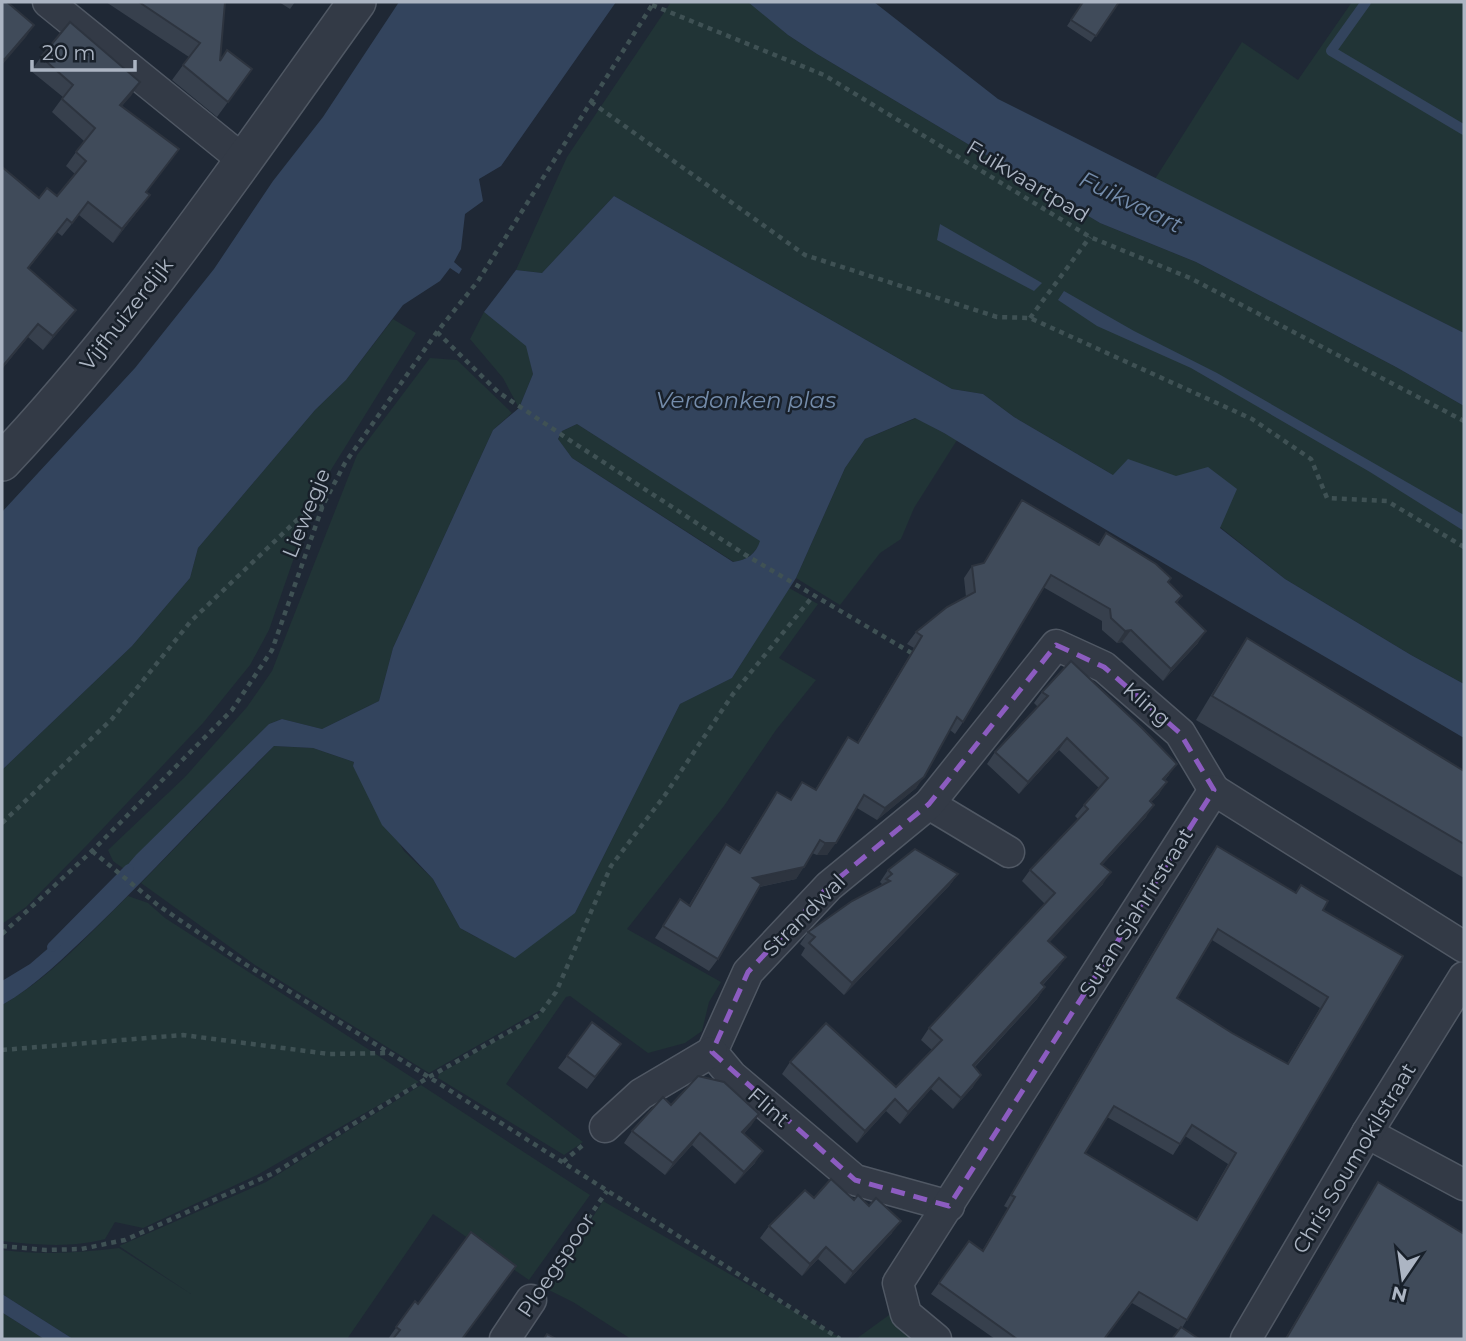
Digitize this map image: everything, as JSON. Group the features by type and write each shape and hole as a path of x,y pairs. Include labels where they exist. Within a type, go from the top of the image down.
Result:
{"street":[{"path":"48,2 243,160"},
{"name":"Vijfhuizerdijk","path":"2,462 94,358 243,160 357,2"},
{"name":"Kling","path":"1056,645 1104,667 1180,733 1214,790"},
{"name":"Strandwal","path":"712,1052 748,972 829,886 929,804 1056,645"},
{"path":"1214,790 1464,947"},
{"name":"Sutan Sjahrirstraat","path":"936,1339 906,1314 898,1283 1214,790"},
{"path":"929,804 1009,852"},
{"name":"Chris Soumokilstraat","path":"1246,1339 1367,1133 1464,977"},
{"path":"605,1127 642,1094 712,1052"},
{"name":"Flint","path":"712,1052 732,1076 855,1180 949,1206"},
{"path":"1367,1133 1464,1185"},
{"name":"Ploegspoor","path":"505,1339 531,1300"}],"path":[{"name":"Liewegje","path":"2,934 92,850 232,710 272,650 323,505 345,463 437,332 478,281 653,3"},
{"name":"Fuikvaartpad","path":"653,3 824,75 1090,237 1190,278 1464,421"},
{"path":"591,102 804,255 997,317 1030,318 1252,419 1311,459 1327,498 1387,501 1464,547"},
{"path":"1030,318 1090,237"},
{"path":"437,332 498,392 744,554 921,658"},
{"path":"2,823 112,719 191,621 297,520 323,505"},
{"path":"2,1246 46,1250 81,1249 125,1240 276,1172 429,1077 539,1014 556,992 611,866 665,795 733,694 813,596"},
{"path":"92,850 159,906 245,964 429,1077 840,1339"},
{"path":"2,1050 183,1035 329,1054 389,1052"},
{"name":"Ploegspoor","path":"531,1300 607,1191"}],"highlighted area":[{"path":"1056,645 1104,667 1180,733 1214,790 949,1206 855,1180 712,1052 748,972 829,886 929,804"}],"shaded area":[{"path":"671,2 751,2 788,35 817,54 1100,223 1196,262 1396,367 1464,406 1464,684 1285,579 1220,527 1113,475 1014,417 983,394 952,389 614,196 542,273 516,270 567,157"},
{"path":"1352,2 1464,2 1464,333 1155,179 1242,42 1298,80"},
{"path":"484,312 527,346 533,374 519,408 503,378 470,339"},
{"path":"393,319 416,333 316,494 269,630 250,665 203,723 89,843 26,907 2,924 2,770 132,646 190,578 198,548 315,410 346,380"},
{"path":"430,358 457,360 512,413 493,430 393,648 379,701 322,729 282,719 269,724 124,869 113,861 108,850 185,777 247,707 272,671 357,455"},
{"path":"916,418 957,440 914,508 901,539 880,553 840,605 796,578 845,468 865,439"},
{"path":"577,424 761,541 756,549 747,558 734,562 572,458 558,440 562,431"},
{"path":"789,588 818,604 779,658 816,680 776,730 724,806 627,929 721,982 709,1002 702,1031 685,1043 648,1053 570,996 566,997 506,1084 583,1142 564,1155 438,1078 439,1074 534,1019 544,1008 429,1073 255,965 141,883 274,746 313,748 354,762 353,766 404,851 433,879 460,928 478,938 575,913 680,704 732,678"},
{"path":"128,896 148,903 165,918 419,1082 257,1175 143,1228 115,1222 105,1239 80,1244 2,1241 2,1005 53,969"},
{"path":"421,1085 590,1195 529,1280 433,1214 347,1339 73,1339 2,1294 2,1250 60,1253 119,1248 191,1294 119,1246 266,1182"},
{"path":"603,1201 842,1339 631,1339 573,1302 547,1289"},
{"path":"896,1310 916,1339 856,1339"},
{"path":"3,1313 44,1339 2,1339"}],"water":[{"path":"399,2 616,2 501,166 479,179 483,201 465,214 461,249 454,262 462,269 459,274 450,268 440,281 403,305 346,380 315,410 198,548 190,578 132,646 2,770 2,512 135,368 214,269 273,181 323,117"},
{"name":"Fuikvaart","path":"748,2 874,2 998,99 1464,333 1464,406 1396,367 1196,262 1100,223 817,54 788,35"},
{"name":"Verdonken plas","path":"614,196 952,389 983,394 1014,417 1113,475 1128,459 1176,476 1208,467 1237,489 1220,528 1285,579 1464,684 1464,738 915,418 865,439 845,468 796,578 732,678 680,704 575,913 515,958 460,928 433,879 382,825 353,766 354,762 313,748 274,746 93,930 38,980 2,1005 2,981 30,964 102,902 136,855 269,724 282,719 322,729 379,701 393,648 493,430 519,408 533,374 526,346 484,312 516,270 542,273","holes":["577,424 760,541 750,556 733,562 572,458 558,439 562,431"]},
{"path":"940,224 1042,283 1034,291 937,240"},
{"path":"1064,291 1134,331 1217,373 1464,515 1464,531 1370,472 1191,368 1097,326 1058,300"},
{"path":"2,1294 73,1339 44,1339 3,1313"}],"building":[{"path":"2,2 7,2 34,25 4,60 2,58"},
{"path":"139,2 225,2 220,61 227,50 252,69 228,102 183,65 200,43"},
{"path":"1083,2 1119,2 1096,36 1071,20"},
{"path":"70,22 140,82 120,105 179,149 146,192 150,195 122,229 88,202 72,223 67,219 28,268 76,310 53,336 38,324 2,367 2,167 39,198 47,188 57,196 86,161 76,152 95,128 62,99 73,85 41,57"},
{"path":"1022,500 1099,545 1106,533 1156,564 1171,578 1168,582 1182,596 1176,602 1206,631 1171,669 1131,630 1125,631 1111,618 1110,609 1051,575 963,722 957,717 924,777 885,808 864,795 836,843 820,840 804,867 753,878 761,884 718,959 663,926 680,899 690,906 726,844 740,853 777,792 791,800 802,782 816,790 848,737 858,743 922,636 916,632 947,607 975,592 972,566 984,563"},
{"path":"1247,638 1464,771 1464,844 1212,696"},
{"path":"1071,661 1177,764 1163,779 1167,782 1150,801 1154,805 1101,864 1111,872 1048,941 1066,957 1041,983 1045,987 973,1065 981,1075 961,1098 939,1078 908,1112 895,1099 865,1131 790,1062 826,1023 896,1087 942,1040 929,1028 1055,893 1030,870 1088,809 1084,805 1108,778 1067,738 1028,782 995,752 1048,696 1042,692"},
{"path":"1217,846 1296,893 1301,885 1328,901 1323,910 1403,956 1187,1320 1139,1292 1105,1338 1107,1339 1017,1339 939,1283 969,1241 983,1251 1015,1197 1011,1195","holes":["1218,929 1328,997 1288,1064 1177,998","1114,1106 1180,1144 1192,1125 1236,1153 1197,1220 1085,1153"]},
{"path":"915,849 958,874 852,983 809,943 815,937 808,932 852,901 890,881 886,879 892,874 888,870"},
{"path":"592,1022 621,1044 595,1077 567,1056"},
{"path":"698,1076 724,1082 759,1114 742,1132 763,1151 744,1172 700,1133 673,1163 632,1131 663,1097 671,1105"},
{"path":"831,1179 854,1200 858,1195 869,1206 876,1198 901,1221 853,1272 826,1247 810,1264 769,1226 805,1190 814,1198"},
{"path":"1378,1182 1464,1234 1464,1339 1286,1339"},
{"path":"471,1232 516,1266 462,1339 393,1339 400,1330 396,1327 415,1301 418,1304"},
{"path":"1181,1327 1199,1339 1172,1339"}],"waterway":[{"path":"1366,2 1331,51 1464,130"},
{"path":"52,947 129,869"}]}
